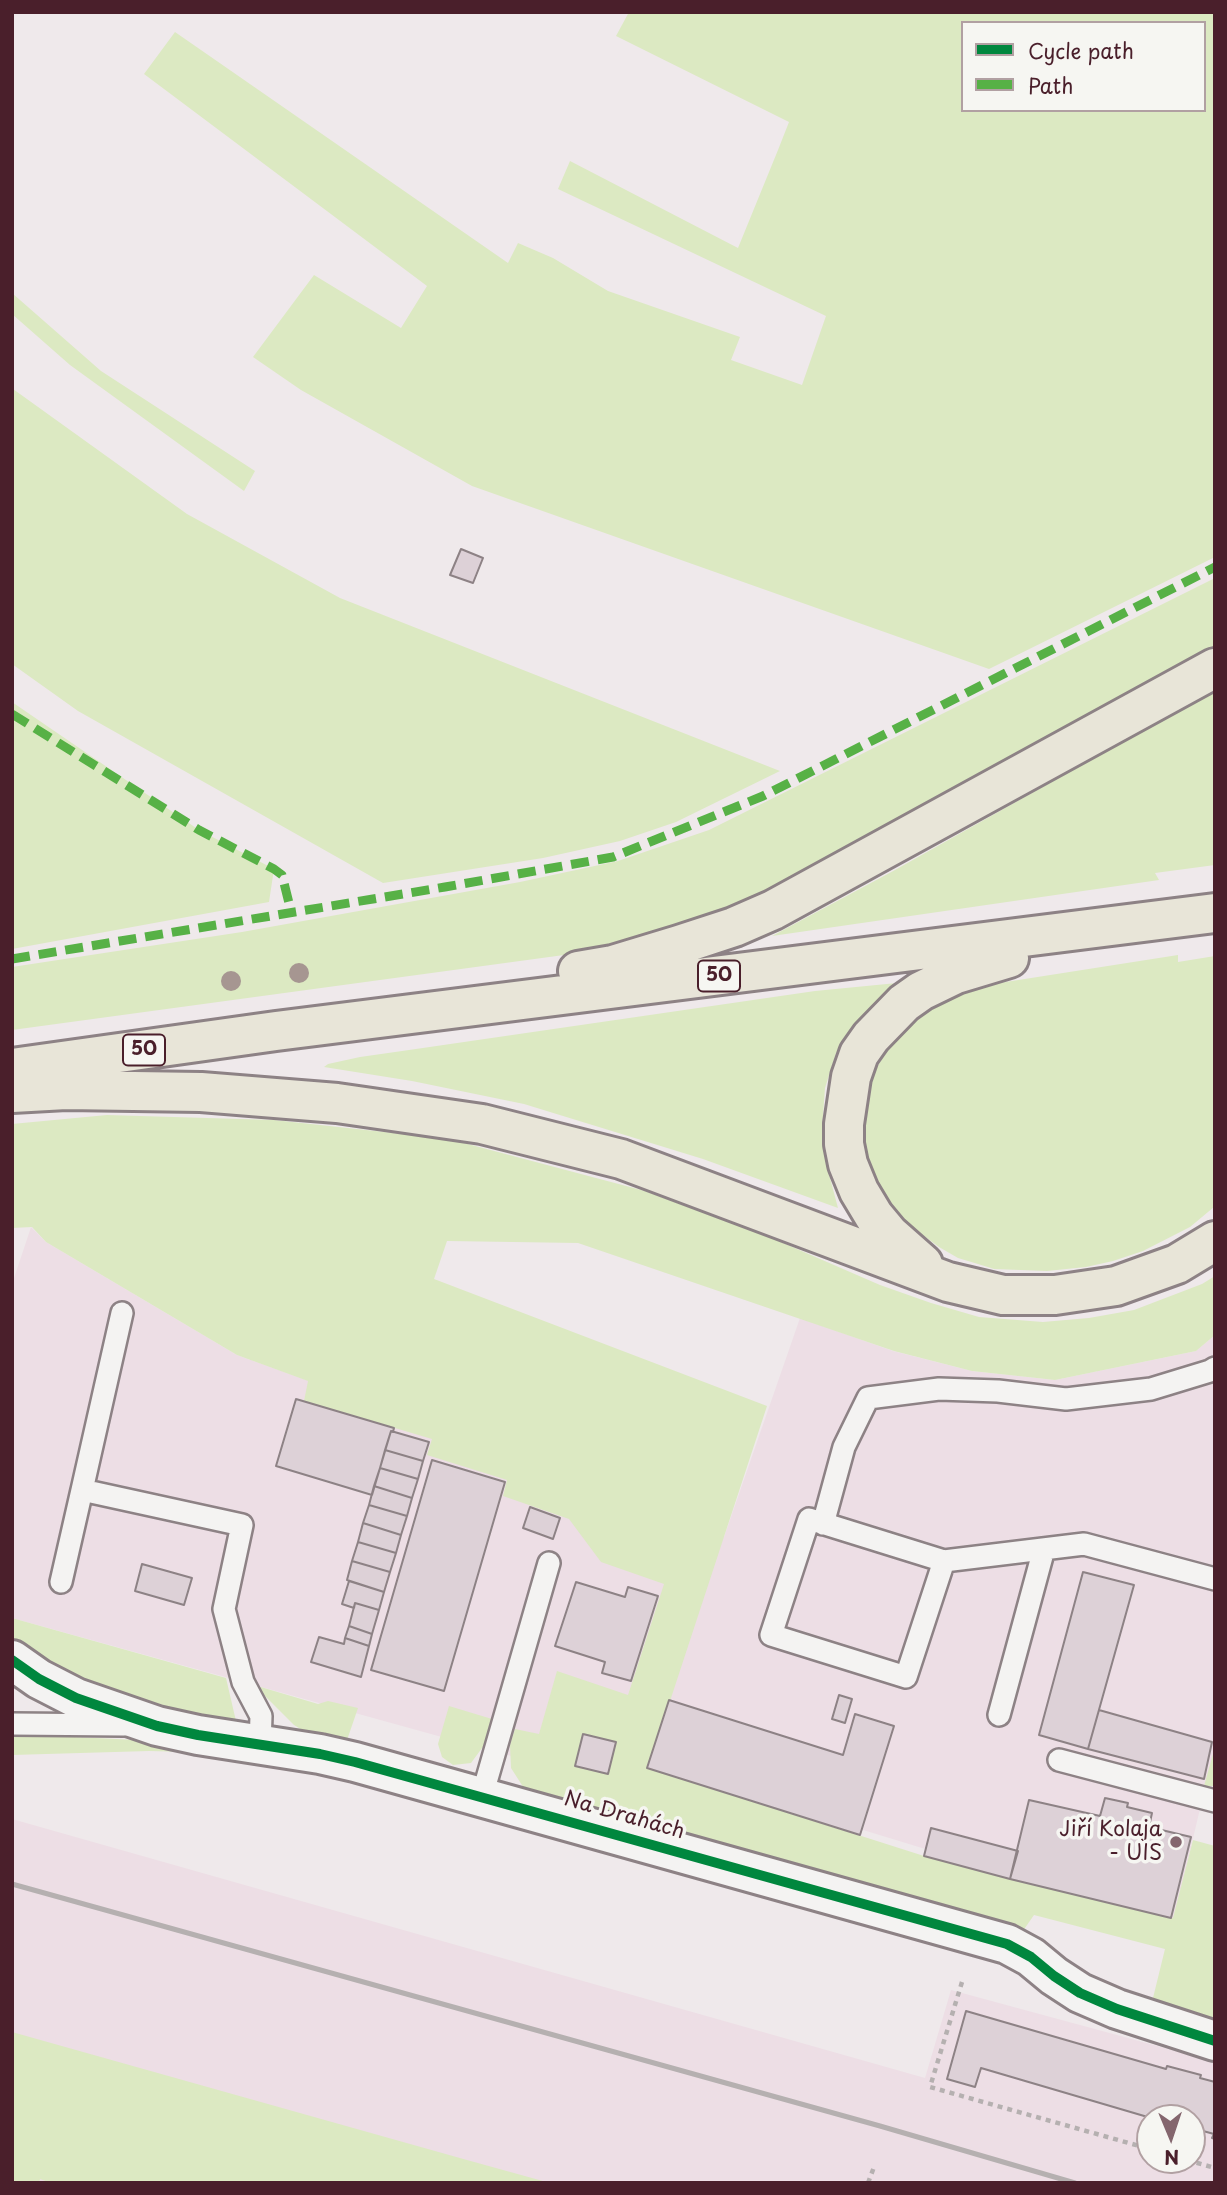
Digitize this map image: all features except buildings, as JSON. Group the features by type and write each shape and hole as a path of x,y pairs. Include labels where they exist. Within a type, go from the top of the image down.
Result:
{"main road":[{"path":"276,1031 613,965 734,927 785,903 1215,668"},
{"name":"50","path":"12,1068 276,1031 1215,913"},
{"path":"944,1281 889,1234 859,1191 848,1164 844,1144 845,1104 859,1054 871,1037 904,1003 947,978 978,966 1162,921"},
{"path":"12,1093 66,1090 201,1092 337,1103 482,1124 621,1158 944,1281 1003,1295 1086,1292 1132,1282 1192,1256 1215,1241"}],"street":[{"name":"Na Drahách","path":"12,1660 39,1679 76,1698 157,1726 320,1754 482,1796 1007,1944 1031,1957 1080,1993 1118,2009 1215,2041"}],"lane":[{"path":"61,1582 122,1313"},
{"path":"823,1524 844,1447 868,1398 939,1389 998,1391 1066,1399 1151,1389 1215,1368"},
{"path":"82,1490 242,1525 224,1609 243,1682 261,1716 260,1745"},
{"path":"944,1561 906,1677 771,1635 808,1519 944,1561 1084,1544 1215,1579"},
{"path":"999,1715 1044,1549"},
{"path":"482,1796 549,1563"},
{"path":"12,1724 157,1726"},
{"path":"1059,1760 1215,1801"}],"path":[{"path":"962,1982 930,2087 1136,2146"},
{"path":"868,2183 874,2167"}],"shaded area":[{"path":"31,1227 46,1242 237,1355 435,1426 724,1537 800,1318 893,1351 972,1371 1055,1380 1196,1351 1215,1335 1215,1746 1174,1918 1086,1898 650,1765 667,1709 641,1790 12,1618 12,1284"},
{"path":"12,1819 925,2078 951,1990 1209,2060 1215,2063 1215,2183 12,2183"}],"green space":[{"path":"629,12 1215,12 1215,557 989,669 472,486 301,390 253,357 314,275 401,328 427,286 144,74 175,32 508,263 518,243 553,258 608,291 740,337 731,360 802,385 826,316 558,189 570,161 738,248 789,122 616,36"},
{"path":"12,293 101,371 255,471 244,491 70,365 12,314"},
{"path":"13,389 187,514 340,598 780,771 676,822 620,841 543,858 383,883 78,711 12,664"},
{"path":"1215,578 1215,647 835,858 719,911 642,938 564,955 12,1030 12,967 242,932 520,882 618,861 709,830"},
{"path":"1215,690 1215,865 1155,873 1159,880 772,936 895,870"},
{"path":"12,702 199,830 274,869 269,902 12,949"},
{"path":"1178,955 1178,962 1215,956 1214,1207 1190,1227 1143,1251 1086,1267 1047,1271 994,1269 958,1258 909,1225 890,1202 874,1175 866,1148 864,1125 875,1070 895,1039 923,1013 980,986"},
{"path":"897,983 857,1022 836,1053 825,1088 822,1129 827,1167 838,1208 703,1159 524,1104 412,1081 324,1067 360,1057 815,991"},
{"path":"107,1115 274,1120 449,1139 645,1191 774,1239 880,1285 979,1317 1043,1322 1089,1318 1134,1310 1202,1284 1215,1276 1215,1335 1196,1351 1055,1380 972,1371 894,1351 578,1243 447,1241 434,1279 767,1406 648,1768 924,1856 1173,1918 1193,1840 1215,1846 1215,2024 1152,2002 1165,1949 1034,1915 1018,1938 527,1793 511,1768 510,1745 515,1729 539,1734 557,1671 628,1695 664,1584 601,1562 569,1519 503,1496 507,1480 427,1455 432,1439 304,1401 308,1381 237,1355 46,1242 32,1227 12,1228 12,1124"},
{"path":"12,1618 226,1678 239,1734 167,1719 12,1651"},
{"path":"254,1685 318,1704 328,1701 358,1708 346,1743 328,1746 294,1725"},
{"path":"449,1706 492,1719 485,1744 471,1763 453,1765 442,1757 438,1744"},
{"path":"12,1734 158,1741 187,1752 12,1755"},
{"path":"1215,1747 1215,1786 1204,1786"},
{"path":"12,2032 550,2183 51,2183 40,2179 39,2183 12,2183"}],"railway":[{"path":"12,1884 1075,2183"}],"marked path":[{"path":"12,959 613,857 763,796 1215,567"},
{"path":"12,714 199,830 274,869 282,875 291,911"}],"cycle path":[{"path":"12,1660 39,1679 76,1698 157,1726 355,1762 1007,1944 1031,1957 1080,1993 1117,2009 1215,2041"}],"place":[{"name":"Jiří Kolaja - UIS","path":"1176,1842"}]}
